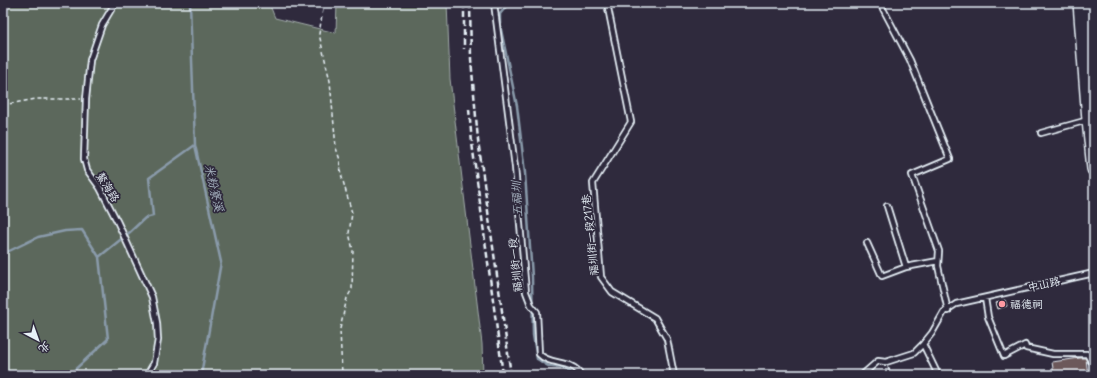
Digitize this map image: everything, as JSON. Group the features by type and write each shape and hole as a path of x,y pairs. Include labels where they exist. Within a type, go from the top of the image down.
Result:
{"street":[{"path":"1080,3 1094,169"},
{"path":"1090,3 1094,56"}],"lane":[{"name":"鰲海路","path":"114,3 102,25 90,60 83,143 84,158 87,170 100,188 117,221 152,297 157,323 158,340 154,363 147,375"},
{"name":"福圳街一段","path":"494,3 516,167 526,292 531,305 537,312 539,354 544,359 574,367 581,375"},
{"name":"福圳街一段217巷","path":"607,3 631,122 593,183 601,277 612,292 655,318 667,339 674,375"},
{"path":"880,3 910,60 950,159 912,175 939,251 938,266 948,311"},
{"path":"1041,133 1089,120"},
{"path":"887,206 906,267"},
{"path":"867,242 882,276 906,267 938,261"},
{"name":"中山路","path":"862,375 878,361 886,362 914,353 932,333 944,312 948,311 956,304 1094,273"},
{"path":"985,298 988,318 1004,356 1025,345 1026,348 1053,354 1087,354 1091,361 1094,362"},
{"path":"923,344 938,375"}],"path":[{"path":"324,3 319,34 330,81 336,148 340,160 341,174 352,213 349,233 353,250 352,289 348,298 340,329 342,375"},
{"path":"3,105 36,99 86,99"}],"green space":[{"path":"3,3 269,3 275,18 336,33 337,3 447,3 450,79 482,344 483,375 3,375"}],"building":[{"name":"福德祠","path":"1005,300 1007,306 998,309 996,303"},
{"path":"1080,358 1086,359 1088,375 1054,375 1052,362"}],"waterway":[{"name":"米粉寮溪","path":"190,3 195,145 221,262 201,375"},
{"name":"五福圳","path":"509,3 500,14 500,25 517,106 525,173 532,277 533,335 537,359 548,365 565,369 574,375"},
{"path":"69,375 108,339 99,257 145,218 153,216 149,178 195,145"},
{"path":"3,254 38,237 65,231 82,230 99,257"}],"railway":[{"path":"464,3 464,49"},
{"path":"470,3 471,59 478,140 511,375"},
{"path":"469,109 472,143 503,375"}],"place":[{"name":"福德祠","path":"1002,304"}]}
